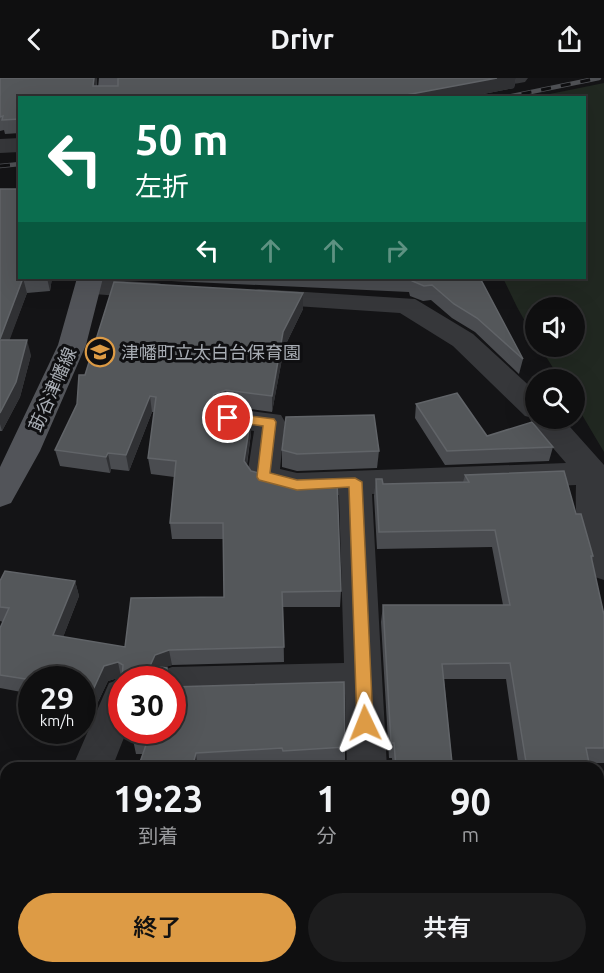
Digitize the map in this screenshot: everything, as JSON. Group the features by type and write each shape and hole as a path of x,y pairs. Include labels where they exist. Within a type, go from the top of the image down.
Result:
{"main road":[{"path":"107,96 109,78"},
{"name":"莇谷津幡線","path":"0,495 25,451 72,345 90,282"}],"street":[{"path":"492,78 518,78"},
{"path":"0,146 18,145"},
{"path":"395,279 406,305"},
{"path":"90,282 183,293"},
{"path":"230,295 406,305 463,340 525,399"},
{"path":"228,418 270,422 263,477 297,485 593,473"},
{"path":"554,429 593,473 591,514 604,567"},
{"path":"355,482 367,762"},
{"path":"186,682 364,678"},
{"path":"94,762 108,729"}],"shaded area":[{"path":"604,83 604,452 585,420 585,369 554,369 546,357 585,357 585,297 525,297 525,321 503,279 586,279 586,96 540,96"}],"building":[{"path":"0,78 94,78 93,86 118,86 118,78 497,78 401,96 18,96 18,119 2,120 3,116 0,117"},
{"path":"0,189 18,189 18,279 23,279 0,339"},
{"path":"411,279 481,279 523,359 477,318 454,304 432,285 424,286"},
{"path":"114,282 303,293 283,332 272,396 226,390 214,394 210,403 215,411 251,417 244,461 251,471 296,483 337,481 341,591 282,592 284,647 169,650 155,655 150,666 123,666 118,662 104,666 96,683 96,666 18,666 18,678 0,675 0,628 9,608 0,607 0,581 5,571 75,581 53,635 125,647 131,598 224,597 223,523 170,523 176,461 148,458 156,397 150,396 126,455 108,453 106,457 55,450 77,404 79,375 85,375"},
{"path":"0,340 27,340 16,382 0,413"},
{"path":"457,393 487,436 525,424 525,429 538,429 553,447 447,451 416,404"},
{"path":"374,415 379,451 297,454 282,450 286,417"},
{"path":"564,471 576,514 581,514 593,556 591,556 604,615 604,748 586,748 589,762 526,762 510,663 442,664 452,762 396,762 394,743 391,743 383,605 510,605 495,530 379,532 376,479 382,479 383,484 469,482 465,475"},
{"path":"344,682 345,747 196,753 194,762 140,762 146,744 186,744 186,687"}],"railway":[{"path":"512,96 599,78"},
{"path":"0,166 18,164"}],"place":[{"name":"津幡町立太白台保育園","path":"100,352"}],"route":[{"path":"228,418 270,422 263,477 297,485 355,482 365,723"}]}
